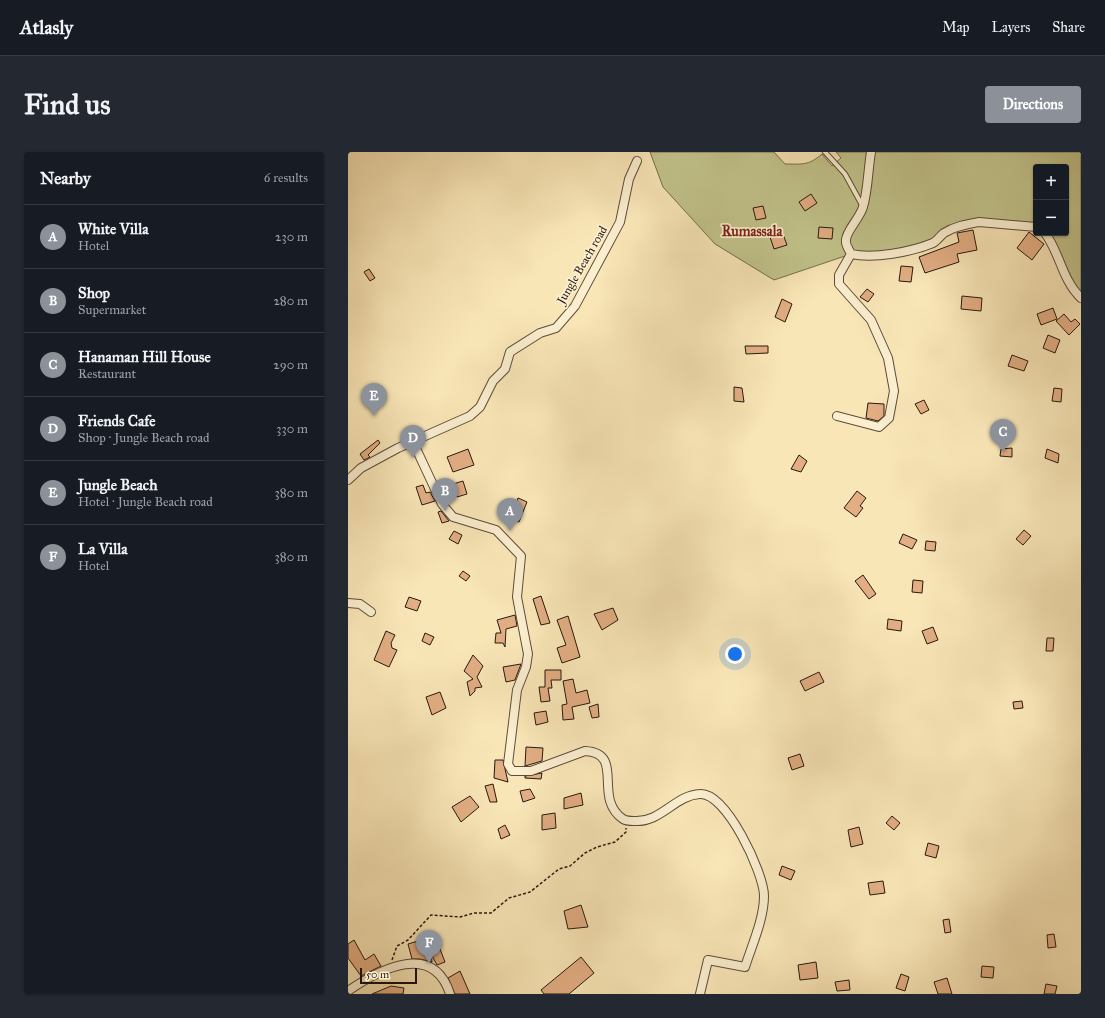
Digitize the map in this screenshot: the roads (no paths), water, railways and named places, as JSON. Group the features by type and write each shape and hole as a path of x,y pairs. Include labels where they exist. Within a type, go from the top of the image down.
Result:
{"street":[{"path":"851,254 846,246 847,234 855,225 863,208 871,152"},
{"name":"Jungle Beach road","path":"348,480 361,468 470,416 480,407 493,382 505,369 510,352 540,333 556,328 575,306 611,242 620,222 629,179 637,161"},
{"path":"851,254 872,255 905,250 934,242 945,233 971,223 980,222 1033,227"},
{"path":"1047,236 1056,250 1070,286 1081,298"},
{"path":"837,416 879,427 889,418 894,391 888,358 871,320 839,284 839,275 851,254"},
{"path":"413,442 442,504 452,517 496,530 521,556 517,597 528,654 526,667 517,690 508,764 512,770 531,771 585,751 601,754 607,763 610,803 616,814 624,820 642,822 665,812 688,796 701,793 710,795 731,816 748,848 762,887 764,897 761,915 745,966 708,960 700,994"},
{"path":"348,603 360,604 371,612"},
{"path":"348,991 373,975 408,962 426,964 439,974 446,983 450,994"}],"lane":[{"path":"825,152 845,174 863,208"}],"place":[{"name":"Jungle Beach","path":"374,416"},
{"name":"Hanaman Hill House","path":"1003,452"},
{"name":"Friends Cafe","path":"413,458"},
{"name":"Shop","path":"445,511"},
{"name":"White Villa","path":"510,531"},
{"name":"La Villa","path":"429,963"}],"district":[{"name":"Rumassala","path":"752,231"}]}
